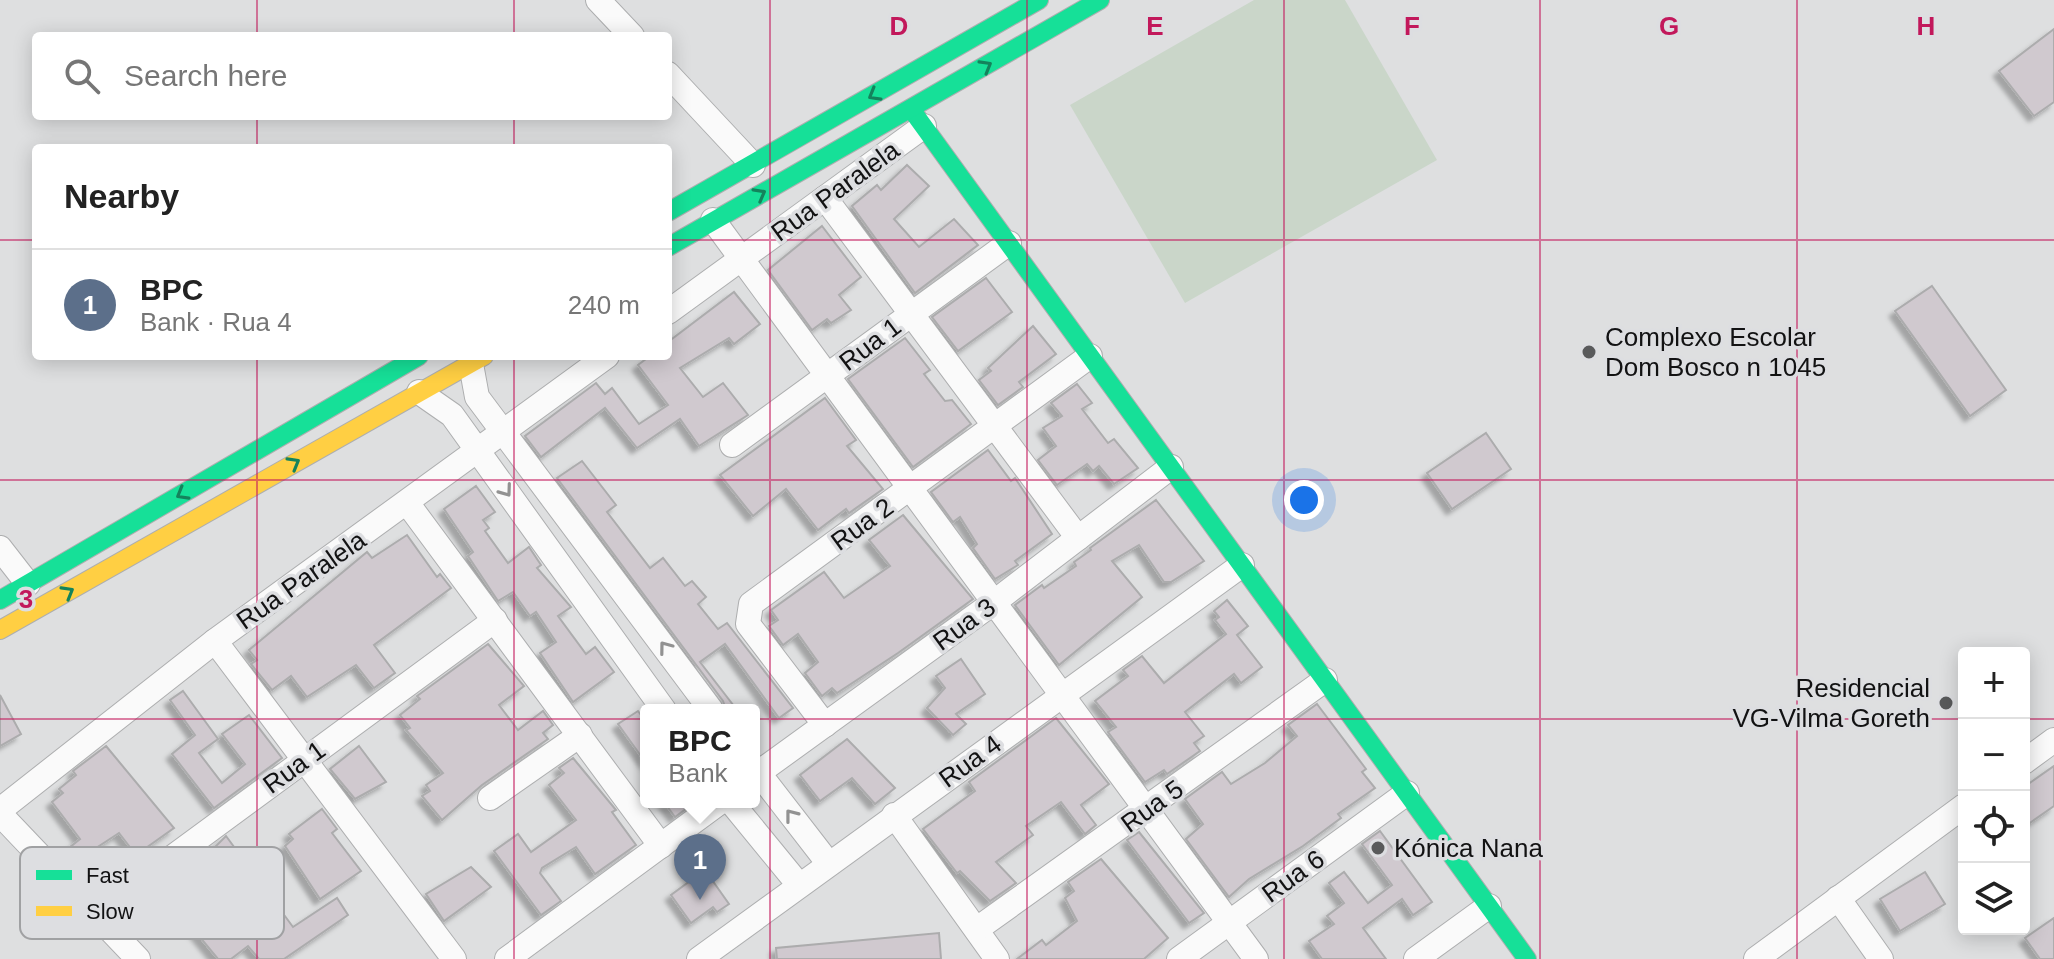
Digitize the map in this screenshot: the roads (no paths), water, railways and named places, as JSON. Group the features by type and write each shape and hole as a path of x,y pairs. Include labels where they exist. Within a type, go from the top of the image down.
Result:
{"main road":[{"path":"672,210 1039,0"},
{"path":"672,245 713,220 918,118 1100,0"},
{"path":"918,118 1527,959"},
{"path":"0,600 412,360"},
{"path":"0,630 477,360"}],"street":[{"path":"598,0 628,32"},
{"path":"672,78 753,165"},
{"name":"Rua Paralela","path":"672,309 825,198 918,118"},
{"path":"825,198 909,315 1078,538"},
{"path":"713,220 1256,959"},
{"name":"Rua 1","path":"732,445 1009,243"},
{"name":"Rua 2","path":"825,725 753,633 748,624 751,604 1090,356"},
{"path":"477,360 477,397 707,704"},
{"name":"Rua Paralela","path":"0,812 215,641 408,504 602,360"},
{"path":"419,392 452,415 660,704"},
{"name":"Rua 3","path":"760,769 993,603 1171,467"},
{"path":"408,504 661,846"},
{"path":"0,548 28,584"},
{"name":"Rua 4","path":"699,959 729,950 799,885 1242,565"},
{"name":"Rua 1","path":"186,847 495,620"},
{"path":"215,641 454,959"},
{"name":"Rua 5","path":"977,929 1147,811 1325,680"},
{"path":"490,798 580,735"},
{"path":"2030,758 2054,740"},
{"path":"760,778 829,864"},
{"name":"Rua 6","path":"1179,959 1407,793"},
{"path":"507,959 712,808"},
{"path":"736,808 799,885"},
{"path":"1756,959 1958,810"},
{"path":"0,812 32,847"},
{"path":"894,815 997,959"},
{"path":"1838,898 1881,959"},
{"path":"1416,959 1489,906"},
{"path":"118,939 138,959"}],"place":[{"name":"Complexo Escolar Dom Bosco n 1045","path":"1589,352"},
{"name":"Residencial VG-Vilma Goreth","path":"1946,703"},
{"name":"Kónica Nana","path":"1378,848"},
{"name":"BPC","path":"700,900"}]}
